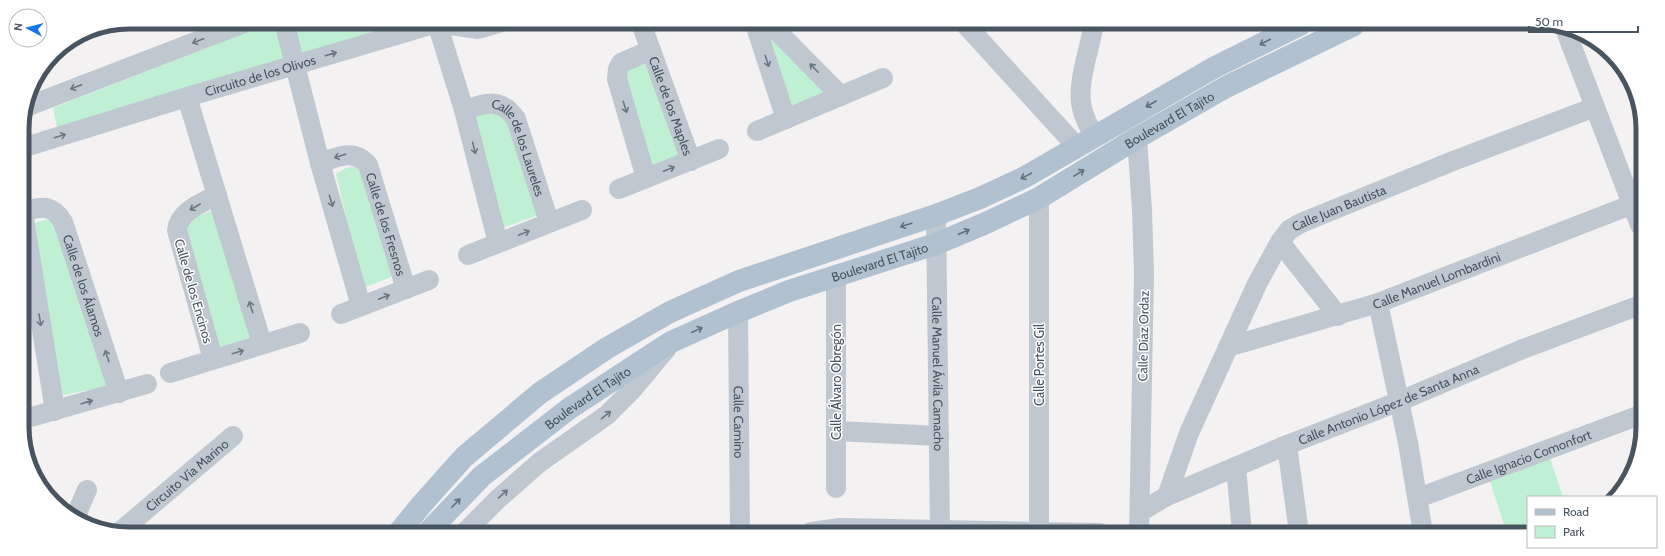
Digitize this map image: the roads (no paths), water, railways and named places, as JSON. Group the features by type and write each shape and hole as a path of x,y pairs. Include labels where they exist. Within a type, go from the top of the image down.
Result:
{"main road":[{"name":"Boulevard El Tajito","path":"403,527 464,457 540,393 607,348 670,312 739,280 936,215 980,198 1025,177 1215,67 1292,29"},
{"name":"Boulevard El Tajito","path":"433,527 482,476 570,408 671,342 788,291 936,244 986,223 1039,198 1137,138 1226,87 1346,29"}],"street":[{"path":"32,105 229,29"},
{"path":"286,29 320,163 361,306"},
{"name":"Circuito de los Olivos","path":"29,146 186,97 417,29"},
{"name":"Calle de los Laureles","path":"439,29 464,110 498,243"},
{"name":"Calle de los Maples","path":"643,29 691,160"},
{"path":"757,29 786,119"},
{"path":"775,29 841,96"},
{"path":"970,29 1086,142"},
{"path":"1086,142 1081,99 1082,84 1093,29"},
{"path":"1567,34 1595,107 1636,203"},
{"name":"Calle de los Maples","path":"646,178 617,79 618,69 621,63 651,50"},
{"path":"757,131 883,78"},
{"path":"186,97 262,344"},
{"name":"Calle de los Laureles","path":"464,110 487,103 506,108 512,113 516,119 549,222"},
{"name":"Calle Juan Bautista","path":"1168,496 1189,433 1228,347 1257,284 1280,242 1289,230 1301,223 1453,161 1595,107"},
{"name":"Calle Díaz Ordaz","path":"1137,138 1142,210 1144,274 1139,527"},
{"name":"Calle de los Maples","path":"619,189 719,149"},
{"name":"Calle de los Fresnos","path":"320,163 347,154 357,156 368,165 406,289"},
{"name":"Calle de los Encinos","path":"213,359 177,230 178,224 183,216 217,195"},
{"name":"Calle Portes Gil","path":"1039,198 1039,527"},
{"name":"Calle Manuel Lombardini","path":"1228,347 1338,316 1378,303 1636,203"},
{"name":"Calle de los Álamos","path":"29,211 45,208 54,211 63,222 119,393"},
{"path":"468,255 582,210"},
{"name":"Calle Manuel Ávila Camacho","path":"936,215 940,527"},
{"path":"1280,242 1338,316"},
{"name":"Calle de los Álamos","path":"29,249 55,411"},
{"name":"Calle Álvaro Obregón","path":"836,276 836,488"},
{"name":"Calle de los Fresnos","path":"341,314 429,280"},
{"path":"1378,303 1400,401 1422,527"},
{"name":"Calle Antonio López de Santa Anna","path":"1140,512 1168,496 1287,445 1400,401 1523,349 1636,307"},
{"name":"Calle Camino","path":"738,312 740,527"},
{"name":"Calle de los Encinos","path":"170,373 300,333"},
{"path":"470,527 498,499 540,462 607,415 635,386 671,342"},
{"path":"29,418 147,384"},
{"name":"Calle Ignacio Comonfort","path":"1418,498 1636,416"},
{"path":"836,431 939,436"},
{"name":"Circuito Vía Marino","path":"126,527 233,436"},
{"path":"1287,445 1298,527"},
{"path":"1236,467 1241,527"},
{"path":"78,513 87,490"}]}
